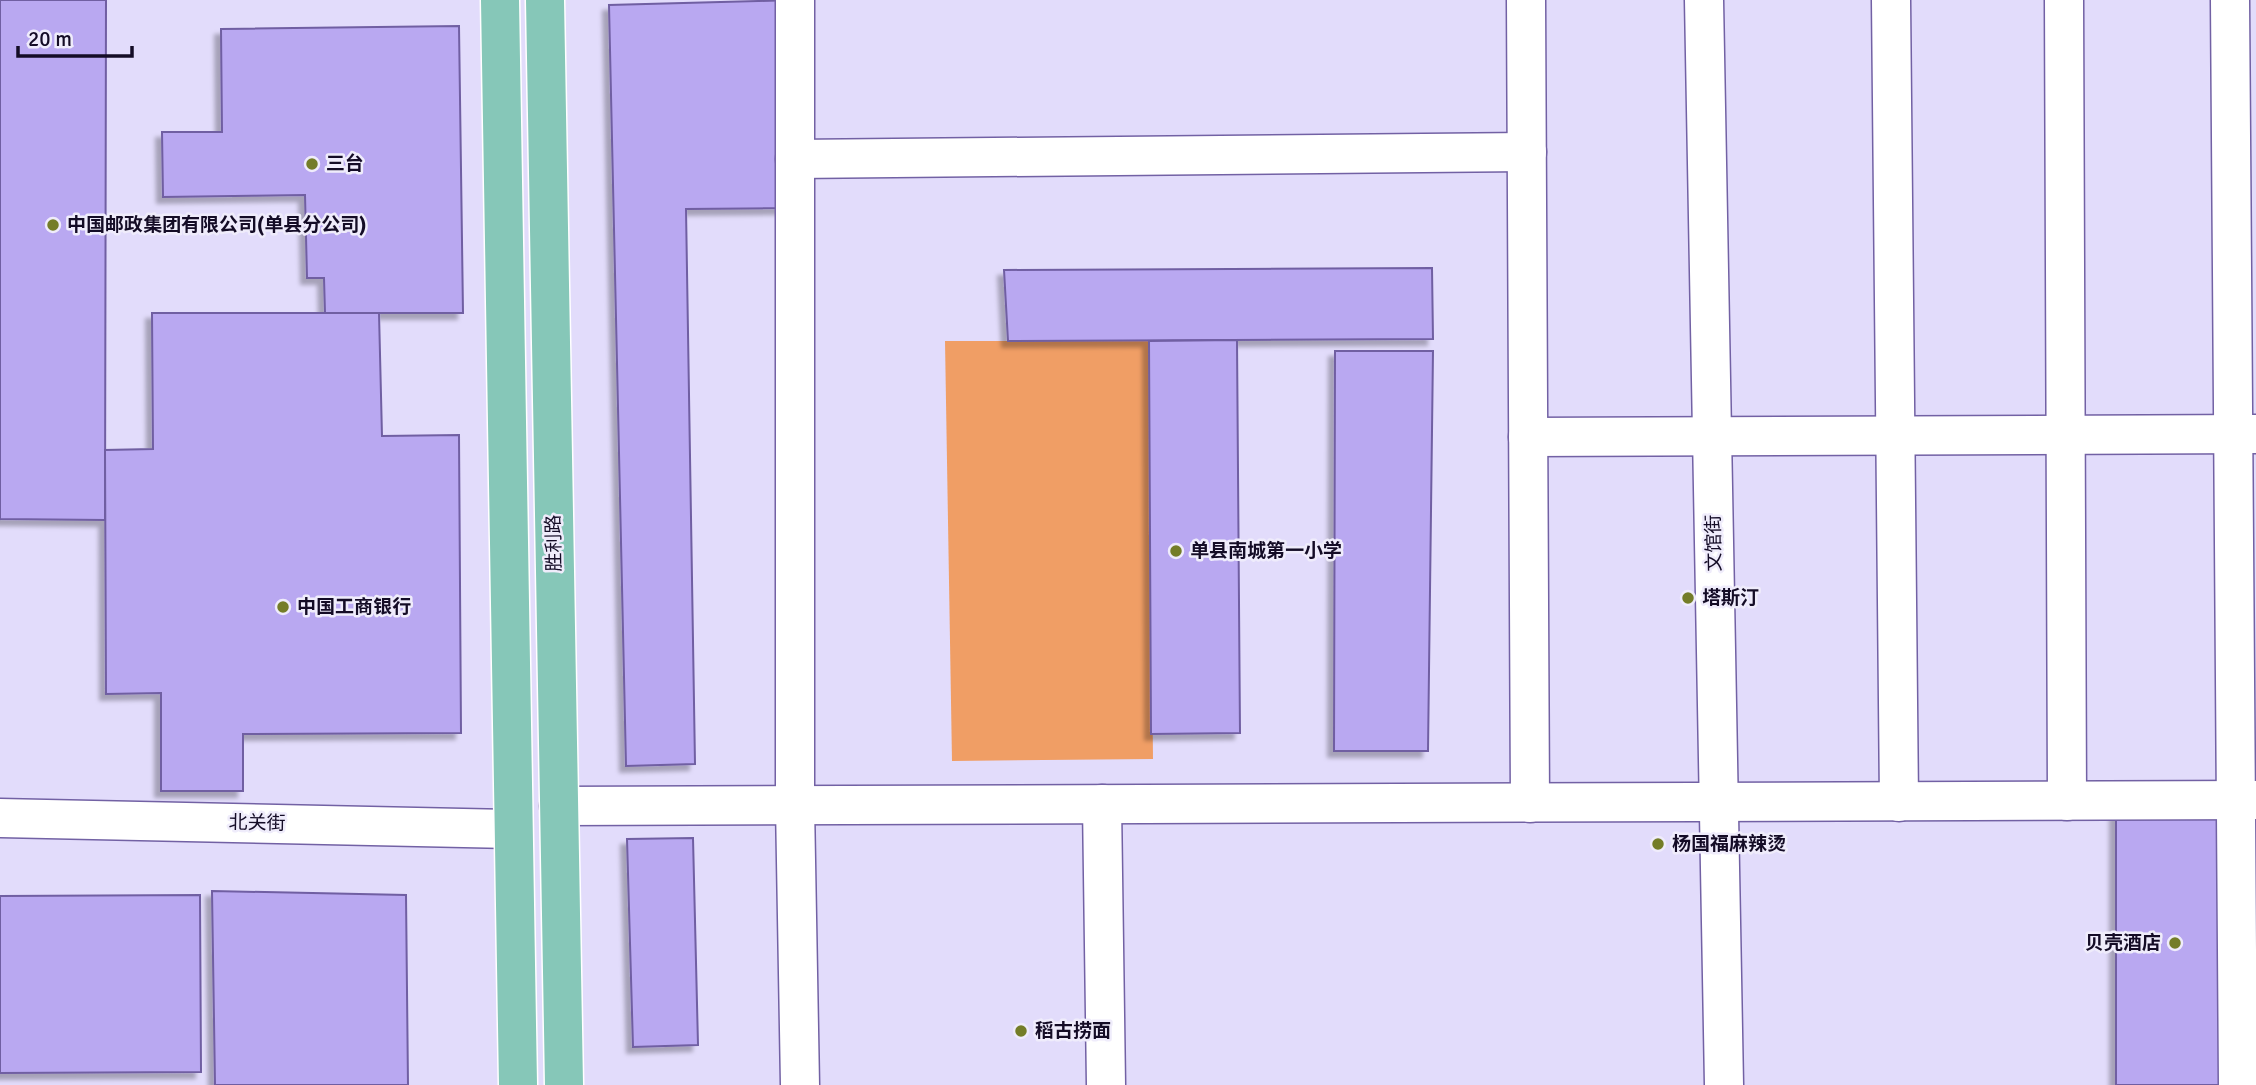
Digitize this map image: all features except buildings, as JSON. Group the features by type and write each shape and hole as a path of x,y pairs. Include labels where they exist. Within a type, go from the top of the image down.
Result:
{"main road":[{"path":"499,0 518,1085"},
{"name":"胜利路","path":"545,0 564,1085"}],"street":[{"path":"795,0 794,805 800,1085"},
{"path":"1526,0 1530,803"},
{"name":"文馆街","path":"1704,0 1724,1085"},
{"path":"1891,0 1899,802"},
{"path":"2064,0 2067,801"},
{"path":"2230,0 2244,434 2246,801 2238,1085"},
{"path":"795,159 1527,152"},
{"path":"1528,437 2244,434"},
{"path":"559,806 2246,801"},
{"path":"1102,804 1106,1085"},
{"name":"北关街","path":"0,818 513,829"}],"shaded area":[{"path":"945,341 1149,341 1153,759 952,761"}],"place":[{"name":"三台","path":"312,164"},
{"name":"中国邮政集团有限公司(单县分公司)","path":"53,225"},
{"name":"单县南城第一小学","path":"1176,551"},
{"name":"塔斯汀","path":"1688,598"},
{"name":"中国工商银行","path":"283,607"},
{"name":"杨国福麻辣烫","path":"1658,844"},
{"name":"贝壳酒店","path":"2175,943"},
{"name":"稻古捞面","path":"1021,1031"}]}
